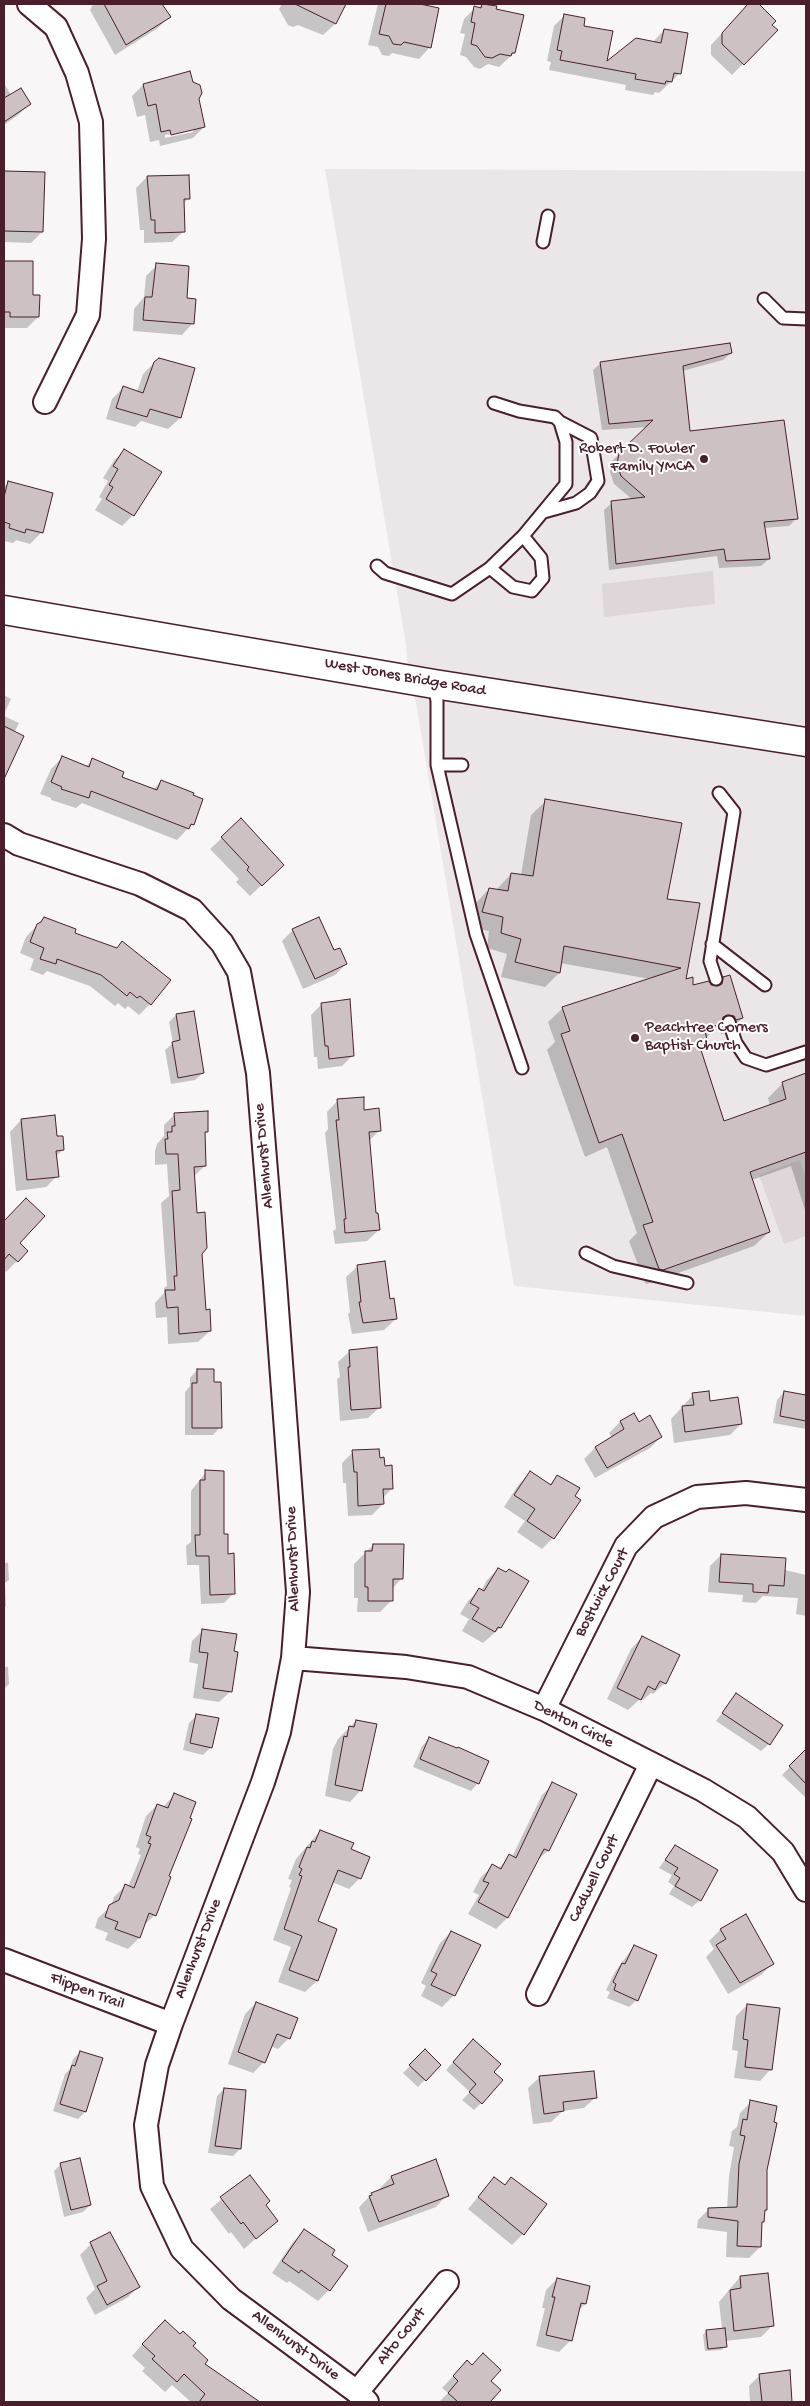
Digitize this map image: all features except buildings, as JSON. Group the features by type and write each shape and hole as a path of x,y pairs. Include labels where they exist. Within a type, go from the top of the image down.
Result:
{"street":[{"path":"29,4 56,27 76,73 91,122 94,239 88,315 45,402"},
{"name":"West Jones Bridge Road","path":"4,610 434,684 806,742"},
{"name":"Allenhurst Drive","path":"4,835 19,844 140,884 192,910 222,944 239,972 258,1073 275,1282 298,1592 293,1658 279,1732 157,2065 146,2125 152,2186 182,2248 231,2299 362,2397"},
{"name":"Bostwick Court","path":"544,1709 626,1546 654,1518 697,1497 746,1493 806,1500"},
{"name":"Denton Circle","path":"293,1658 406,1667 468,1677 544,1709 703,1790 747,1817 783,1852 806,1890"},
{"name":"Cadwell Court","path":"538,1994 651,1764"},
{"name":"Flippen Trail","path":"4,1960 171,2024"},
{"name":"Alto Court","path":"362,2397 447,2282"}],"lane":[{"path":"543,242 548,216"},
{"path":"764,299 783,318 806,318"},
{"path":"494,403 519,411 555,417 560,422 591,438 598,481 590,493 576,503 544,512"},
{"path":"377,566 385,573 452,594 490,568 523,536 566,484 566,442 560,422"},
{"path":"490,568 513,587 532,591 543,578 541,558 523,536"},
{"path":"434,684 437,701 437,765 476,934 522,1068"},
{"path":"437,765 462,765"},
{"path":"716,979 710,961 734,812 719,793"},
{"path":"712,944 765,985"},
{"path":"729,1022 736,1042 746,1058 766,1065 806,1052"},
{"path":"586,1253 613,1266 687,1283"}],"shaded area":[{"path":"325,169 806,171 806,1316 514,1286 416,703 409,678 406,645"},
{"path":"713,571 715,604 604,617 602,584"},
{"path":"800,1160 806,1179 806,1236 784,1244 759,1175"}],"place":[{"name":"Robert D. Fowler Family YMCA","path":"704,459"},
{"name":"Peachtree Corners Baptist Church","path":"635,1038"}]}
